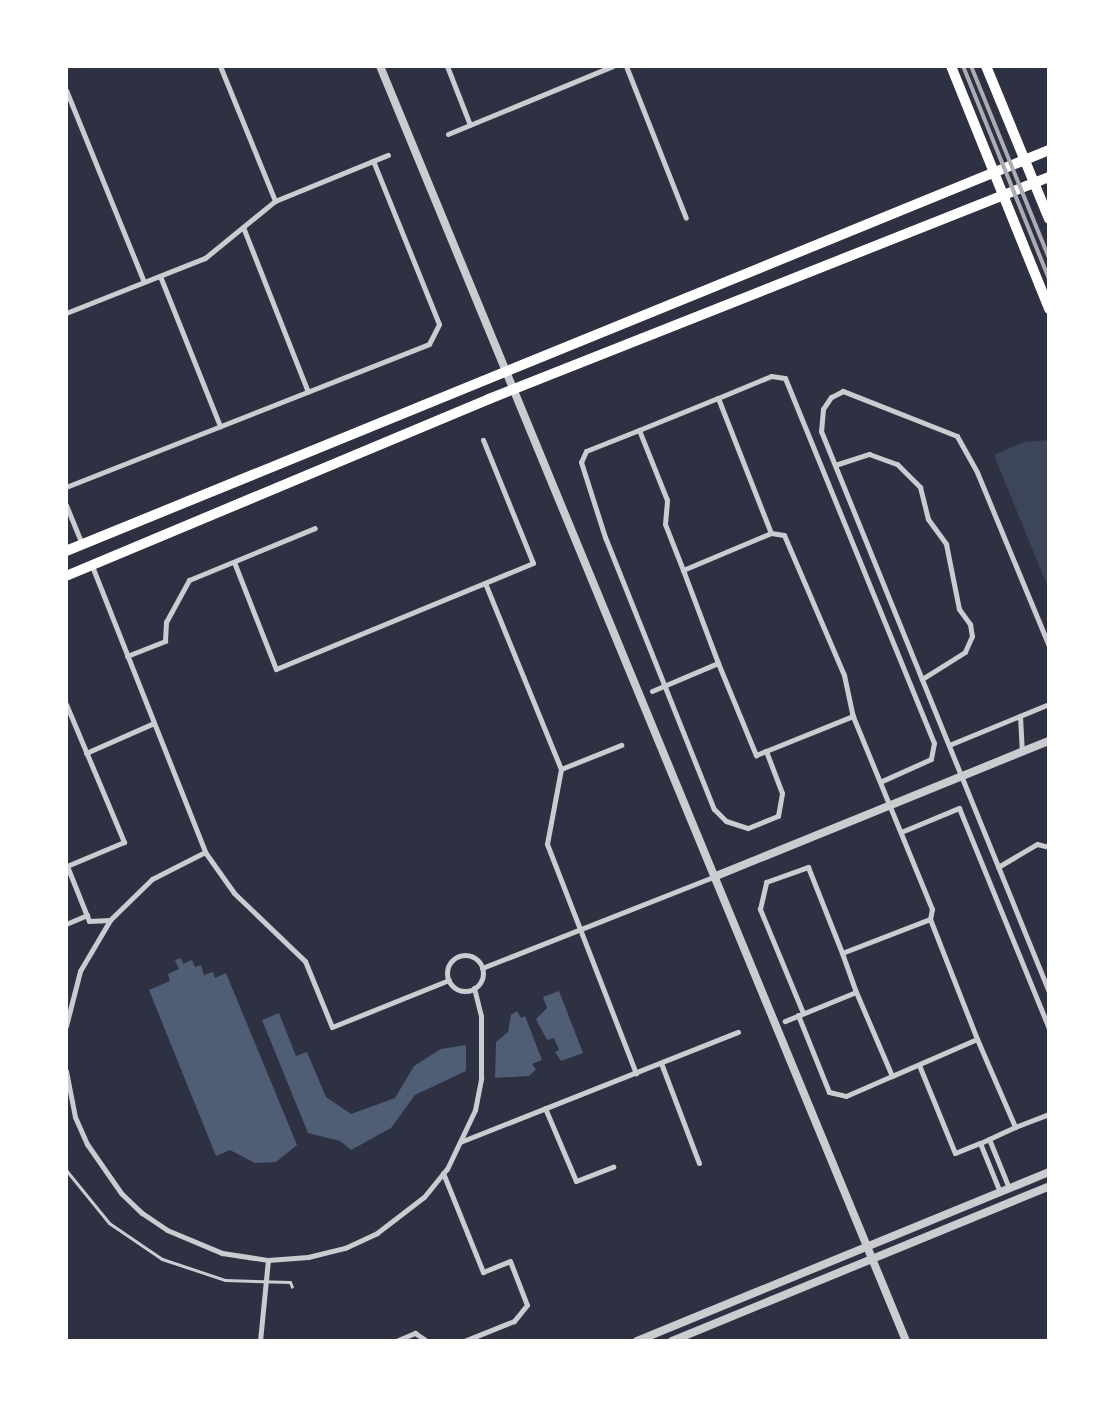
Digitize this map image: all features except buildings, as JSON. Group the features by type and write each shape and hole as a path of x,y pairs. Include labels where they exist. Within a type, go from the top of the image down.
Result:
{"main road":[{"path":"951,66 1049,309"},
{"path":"986,66 1049,219"},
{"path":"66,551 1049,150"},
{"path":"66,576 514,389 1004,198 1049,177"}],"street":[{"path":"220,66 275,201"},
{"path":"380,66 716,876 865,1247 906,1341"},
{"path":"447,66 470,125"},
{"path":"448,134 613,66"},
{"path":"626,66 686,218"},
{"path":"66,90 144,282"},
{"path":"66,313 205,258 275,201 388,155"},
{"path":"66,487 429,344 439,324 374,161"},
{"path":"243,227 308,392"},
{"path":"160,276 220,426"},
{"path":"766,751 782,793 778,816 748,828 726,821 714,808 664,686 605,537 581,462 586,451 772,376 785,378 934,743 932,760 882,781"},
{"path":"1049,646 977,472 957,436 843,391 831,396 820,420 835,465 1049,992"},
{"path":"718,398 771,534"},
{"path":"639,430 667,500 665,524 718,663 756,755 853,716"},
{"path":"234,562 276,669 533,563 483,440"},
{"path":"835,465 869,454 897,464 920,487 928,519 946,544 959,609 970,624 972,636 965,652 922,679"},
{"path":"66,505 82,545"},
{"path":"127,656 165,641 166,622 189,580 315,528"},
{"path":"683,570 771,534 784,535 790,544 844,675 853,716 882,781 932,909 930,919 1015,1128"},
{"path":"92,566 205,852 240,900 305,961 332,1027 449,980"},
{"path":"485,583 561,769 547,844 636,1072"},
{"path":"652,691 718,663"},
{"path":"66,704 124,842 67,866 89,920 110,920"},
{"path":"949,745 1049,704"},
{"path":"1020,716 1022,752"},
{"path":"86,753 154,724"},
{"path":"482,968 716,876 1049,741"},
{"path":"561,769 621,745"},
{"path":"901,832 959,808 1049,1029"},
{"path":"998,867 1037,844 1049,847"},
{"path":"66,1026 69,995 80,971 110,920 152,879 205,852"},
{"path":"892,1076 856,992 808,867 766,882 760,909 829,1092 846,1096 978,1040"},
{"path":"66,924 87,915"},
{"path":"842,953 930,919"},
{"path":"459,956 471,956 482,968 482,979 474,988 462,990 449,980 448,968 459,956"},
{"path":"66,1071 75,1117 87,1144 121,1193 167,1230 222,1253 268,1260 345,1248 377,1233 402,1217 443,1173 460,1142 474,1110 481,1078 481,1016 474,988"},
{"path":"785,1021 856,992"},
{"path":"460,1142 738,1032"},
{"path":"661,1062 699,1163"},
{"path":"919,1064 955,1153 1049,1114"},
{"path":"545,1108 576,1181 613,1167"},
{"path":"989,1139 1009,1188"},
{"path":"980,1142 1000,1192"},
{"path":"637,1341 1049,1172"},
{"path":"443,1173 483,1272 510,1261 527,1305 514,1321 464,1341"},
{"path":"672,1341 1049,1186"},
{"path":"260,1341 268,1260"},
{"path":"396,1341 415,1333 427,1341"}],"lane":[{"path":"66,1170 109,1223 162,1259 225,1280 290,1282 292,1287"}],"shaded area":[{"path":"1049,440 1049,590 994,455 1024,442"},
{"path":"181,958 183,964 192,960 195,967 201,965 204,975 213,972 215,978 226,973 297,1145 276,1162 255,1163 230,1150 216,1156 149,990 170,981 168,974 179,969 175,960"},
{"path":"559,991 583,1053 561,1061 555,1052 559,1050 554,1038 547,1040 536,1019 547,1008 543,997"},
{"path":"517,1011 521,1018 525,1016 542,1060 532,1064 536,1069 529,1076 495,1078 496,1042 508,1032 511,1015"},
{"path":"279,1013 296,1056 307,1052 326,1097 351,1114 395,1098 414,1066 441,1049 466,1045 466,1071 415,1095 391,1128 351,1150 340,1141 308,1133 262,1020"}],"railway":[{"path":"963,66 1049,279"},
{"path":"971,66 1049,258"}]}
